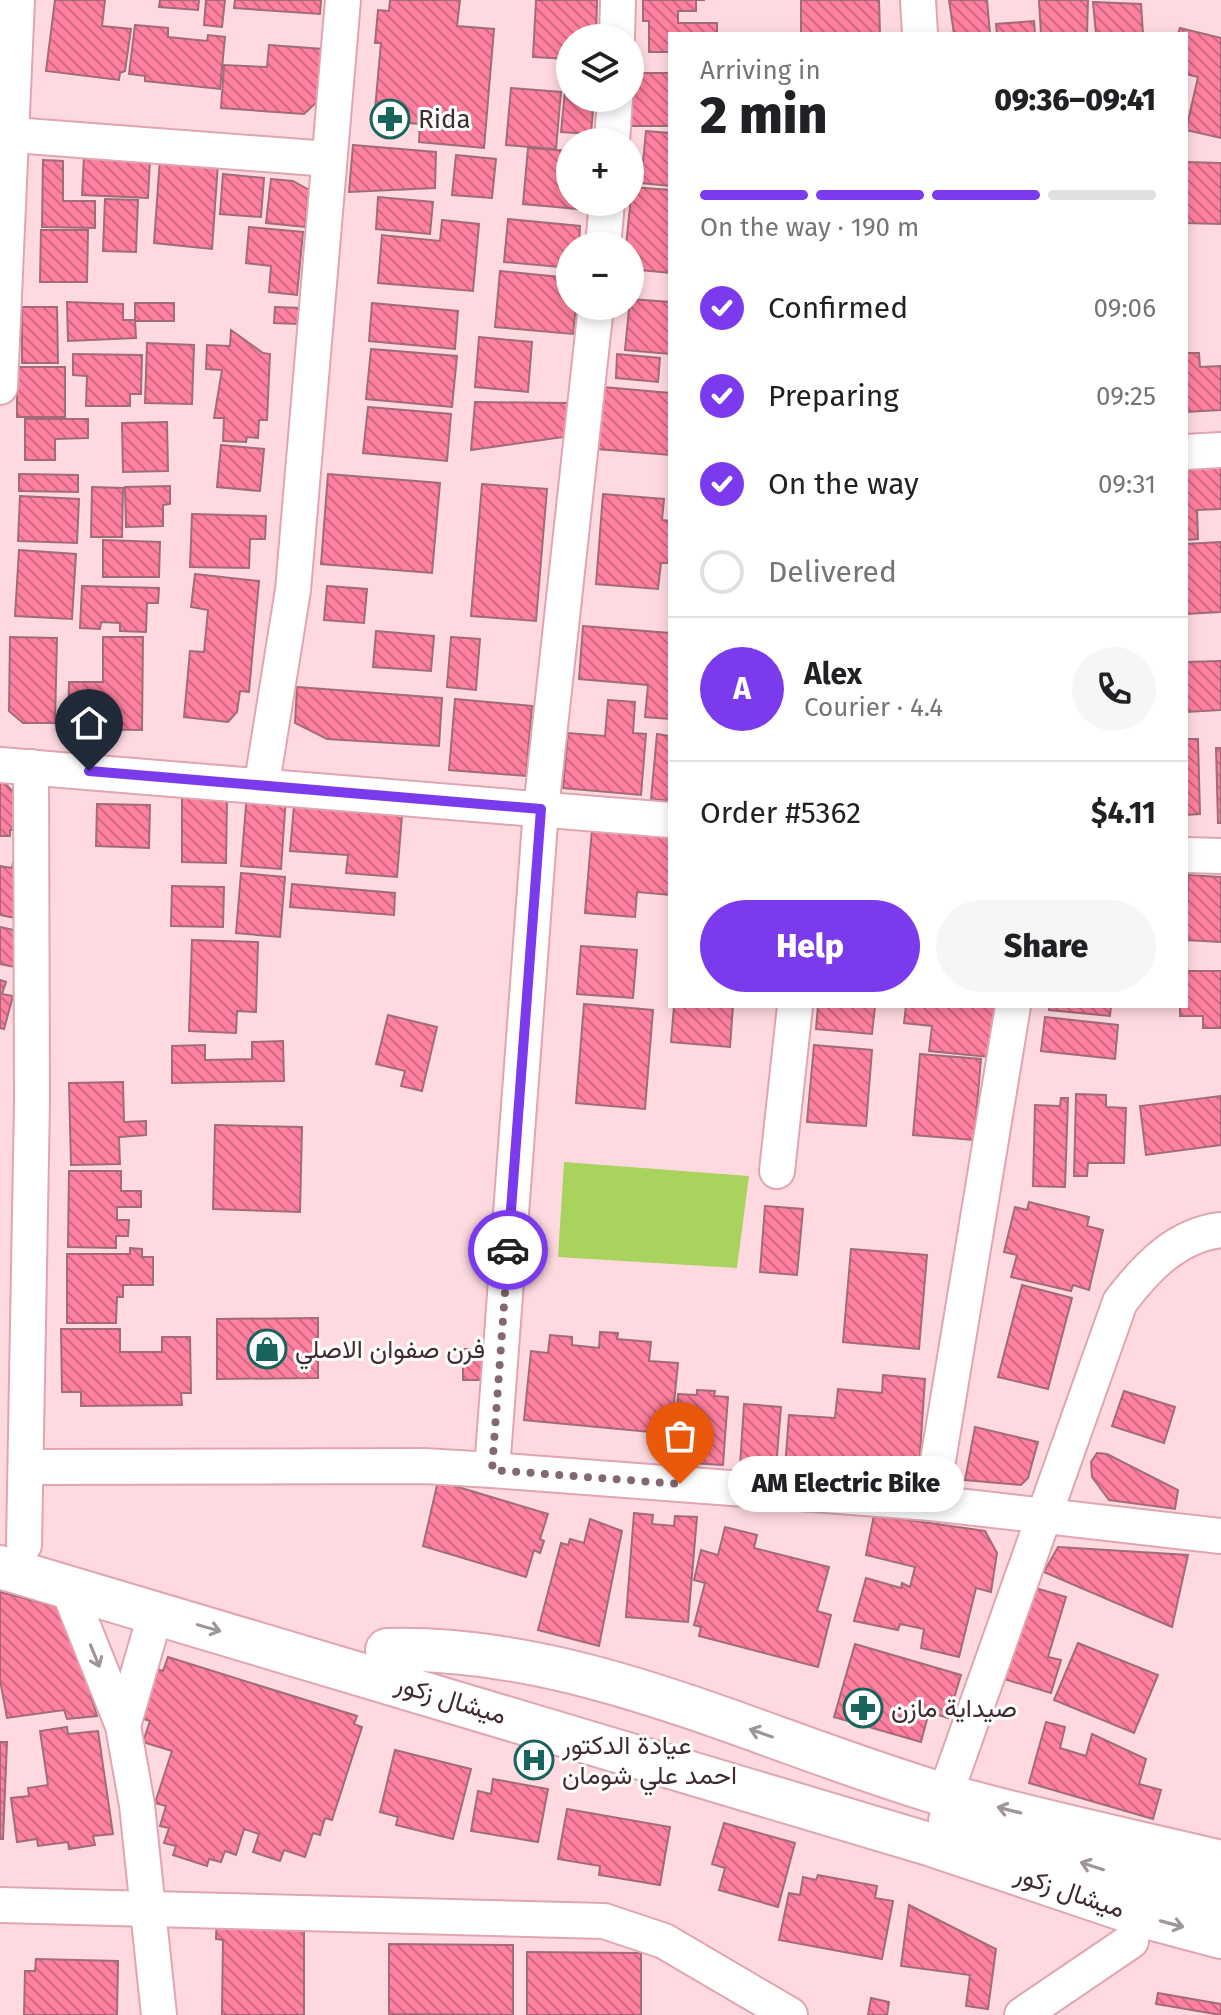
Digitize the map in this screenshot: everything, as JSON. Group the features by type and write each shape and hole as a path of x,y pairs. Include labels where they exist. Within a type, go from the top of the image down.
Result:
{"main road":[{"name":"ميشال زكور","path":"8,1550 67,1586 156,1612 381,1663 1146,1917 1221,1937"},
{"name":"ميشال زكور","path":"8,1550 381,1663 1172,1891 1221,1902"},
{"path":"1221,1862 945,1795 593,1677 480,1653 433,1649 381,1663 421,1711 460,1729 999,1893 1131,1941 1221,1965"}],"street":[{"path":"0,387 6,134 17,0"},
{"path":"262,783 293,590 343,0"},
{"path":"617,24 618,0"},
{"path":"918,0 920,32"},
{"path":"6,134 329,159"},
{"path":"492,1470 541,809 594,320"},
{"path":"1188,452 1221,450"},
{"path":"8,1550 28,1467 16,766 262,783 668,820"},
{"path":"1188,855 1221,856"},
{"path":"777,1171 795,1008"},
{"path":"931,1503 1013,1008"},
{"path":"945,1795 1120,1302 1142,1273 1161,1256 1182,1243 1221,1230"},
{"path":"28,1467 424,1466 931,1503 1221,1536"},
{"path":"67,1586 123,1726 137,1805 159,2015"},
{"path":"123,1726 156,1612"},
{"path":"0,1905 604,1921 664,1941 790,2015"},
{"path":"1022,2015 1131,1941"}],"green space":[{"path":"564,1162 749,1176 737,1268 558,1257"}],"building":[{"path":"55,0 105,0 102,26 131,29 125,71 120,73 119,80 46,71"},
{"path":"160,0 199,0 198,10 159,7"},
{"path":"206,0 225,0 222,27 204,25"},
{"path":"235,0 321,0 320,14 234,8"},
{"path":"390,0 460,0 457,26 494,29 484,148 419,142 420,124 374,120 381,43 375,43 378,10 389,11"},
{"path":"536,0 597,0 596,24 556,24 556,58 533,57"},
{"path":"643,0 696,0 696,11 678,11 678,23 717,23 717,32 668,32 668,52 649,52 649,21 643,21"},
{"path":"801,0 879,0 880,32 801,32"},
{"path":"949,0 987,0 990,32 954,32"},
{"path":"1039,0 1088,0 1087,32 1041,32"},
{"path":"1093,2 1141,4 1143,32 1096,32"},
{"path":"1034,21 1035,32 997,32 996,24"},
{"path":"135,25 168,28 168,37 207,41 208,35 225,37 220,89 145,81 145,76 129,74"},
{"path":"1180,28 1221,38 1221,138 1188,130 1198,77 1188,74 1188,32 1179,32"},
{"path":"269,45 323,49 320,99 304,114 221,108 224,65 267,67"},
{"path":"644,73 668,73 668,126 624,126 626,112 644,112"},
{"path":"511,88 556,92 556,112 559,112 556,149 506,145"},
{"path":"563,112 593,112 592,128 561,128"},
{"path":"646,131 668,133 668,186 644,183"},
{"path":"353,145 436,152 435,188 349,192"},
{"path":"528,148 556,150 556,207 523,204"},
{"path":"456,155 496,159 492,198 452,195"},
{"path":"84,156 150,159 148,198 82,195"},
{"path":"160,158 218,163 212,249 154,243"},
{"path":"43,160 63,161 63,201 95,201 95,228 42,227"},
{"path":"1188,162 1221,163 1221,224 1188,223"},
{"path":"223,174 264,178 261,217 220,214"},
{"path":"271,179 293,181 309,190 305,227 266,223"},
{"path":"644,188 668,190 668,273 644,270 644,232 627,232 629,216 644,216"},
{"path":"378,197 433,202 430,234 376,229"},
{"path":"105,199 138,200 136,252 103,251"},
{"path":"508,219 580,226 580,232 556,232 556,267 504,262"},
{"path":"442,220 479,224 473,291 378,283 382,235 440,241"},
{"path":"249,227 303,232 297,295 269,292 271,266 246,263"},
{"path":"41,230 88,230 87,282 40,282"},
{"path":"500,271 556,277 556,320 574,320 573,334 495,327"},
{"path":"644,300 668,302 668,354 625,350 628,320 644,320"},
{"path":"67,302 123,304 123,320 135,320 136,338 68,341"},
{"path":"135,303 174,303 174,321 135,321"},
{"path":"372,303 458,311 455,349 369,341"},
{"path":"22,307 57,307 58,363 22,363"},
{"path":"275,307 301,308 300,324 274,323"},
{"path":"231,330 263,353 270,354 267,420 259,420 258,438 247,437 246,442 223,441 224,418 214,418 222,370 206,369 207,345 230,346"},
{"path":"479,337 532,342 528,392 475,387"},
{"path":"147,343 194,345 192,404 145,403"},
{"path":"371,349 457,356 452,407 366,399"},
{"path":"1188,353 1199,353 1200,367 1221,366 1221,410 1188,412"},
{"path":"73,354 142,355 141,394 130,394 130,406 86,406 87,376 73,375"},
{"path":"617,354 660,358 658,382 616,378"},
{"path":"17,367 65,367 65,417 17,417"},
{"path":"603,387 668,393 668,455 597,449"},
{"path":"475,402 567,403 571,436 471,450"},
{"path":"368,407 451,414 447,461 363,453"},
{"path":"25,419 88,419 88,438 55,439 55,460 25,460"},
{"path":"167,422 168,471 123,472 122,423"},
{"path":"221,445 264,449 260,491 217,487"},
{"path":"1221,454 1221,509 1197,510 1198,539 1188,540 1188,456"},
{"path":"19,474 78,475 78,492 19,491"},
{"path":"328,474 440,483 432,573 321,564"},
{"path":"482,484 547,489 536,621 471,616"},
{"path":"170,486 170,504 163,505 163,526 126,527 125,487"},
{"path":"92,487 123,488 122,537 91,537"},
{"path":"603,494 664,499 662,520 668,521 668,563 661,563 658,589 596,584"},
{"path":"20,496 79,499 77,543 18,541"},
{"path":"192,514 266,516 265,539 250,539 249,568 190,567"},
{"path":"103,540 160,542 159,577 103,577"},
{"path":"1221,542 1221,612 1188,614 1188,544"},
{"path":"19,550 76,554 72,619 15,616"},
{"path":"195,574 259,581 249,692 240,691 237,712 228,722 184,717 190,651 204,652 208,610 191,607"},
{"path":"82,586 159,588 158,603 147,603 146,632 120,631 120,623 101,622 100,629 80,628"},
{"path":"327,586 367,589 364,623 324,620"},
{"path":"583,626 668,633 668,719 645,717 648,685 579,679"},
{"path":"376,631 434,636 431,671 373,667"},
{"path":"10,637 57,638 55,723 23,723 9,711"},
{"path":"103,637 143,637 142,730 68,729 69,682 103,682"},
{"path":"451,637 480,639 476,690 447,687"},
{"path":"1221,661 1221,710 1188,712 1188,662"},
{"path":"297,687 442,698 439,746 327,739 295,723"},
{"path":"455,699 532,706 526,776 449,770"},
{"path":"608,700 635,702 633,733 646,734 641,795 563,788 568,733 605,736"},
{"path":"657,734 668,736 668,801 651,799"},
{"path":"1188,739 1198,739 1200,814 1188,815"},
{"path":"1216,748 1221,748 1221,823 1218,823"},
{"path":"0,778 15,794 15,830 10,830 10,836 0,836"},
{"path":"247,794 286,797 281,869 241,866"},
{"path":"295,794 403,803 397,877 346,873 348,855 290,851"},
{"path":"182,798 227,798 226,863 182,862"},
{"path":"97,804 150,805 149,848 96,846"},
{"path":"593,817 668,823 668,895 637,892 635,917 585,913"},
{"path":"13,863 27,865 16,918 0,915 0,866 12,868"},
{"path":"241,873 285,877 280,937 236,933"},
{"path":"1188,875 1221,877 1221,942 1188,940"},
{"path":"292,884 395,893 394,915 290,907"},
{"path":"172,886 224,887 223,927 171,926"},
{"path":"0,927 23,932 15,967 0,964"},
{"path":"192,940 258,942 256,1012 237,1011 236,1033 189,1031"},
{"path":"581,946 637,950 633,998 577,994"},
{"path":"1188,971 1221,971 1221,1028 1203,1028 1203,1016 1180,1016 1180,1008 1188,1008"},
{"path":"0,980 6,982 2,994 13,996 4,1029 0,1028"},
{"path":"584,1004 653,1010 645,1109 576,1103"},
{"path":"674,1008 733,1008 730,1047 671,1042"},
{"path":"818,1008 875,1008 872,1034 816,1029"},
{"path":"906,1008 995,1008 989,1057 929,1051 932,1026 904,1023"},
{"path":"1049,1008 1111,1008 1110,1016"},
{"path":"388,1015 437,1027 422,1091 401,1086 405,1071 376,1064"},
{"path":"1045,1017 1118,1025 1115,1059 1041,1051"},
{"path":"283,1041 284,1081 172,1083 172,1046 205,1045 205,1060 252,1059 252,1042"},
{"path":"814,1045 872,1050 866,1126 807,1122"},
{"path":"920,1054 981,1059 974,1140 913,1135"},
{"path":"123,1082 124,1122 146,1121 146,1135 119,1137 120,1164 71,1165 69,1083"},
{"path":"1076,1094 1106,1095 1106,1107 1126,1108 1124,1163 1088,1163 1087,1176 1074,1176"},
{"path":"1221,1096 1221,1145 1146,1155 1140,1106"},
{"path":"1061,1098 1068,1098 1065,1187 1033,1186 1035,1105 1060,1106"},
{"path":"215,1125 302,1127 300,1212 213,1209"},
{"path":"69,1171 121,1171 121,1191 141,1191 141,1207 117,1207 117,1220 129,1220 128,1236 116,1236 116,1248 68,1247"},
{"path":"1029,1202 1089,1217 1087,1226 1103,1230 1089,1290 1073,1285 1071,1291 1011,1277 1017,1255 1004,1252 1015,1207 1027,1210"},
{"path":"765,1206 803,1209 797,1275 760,1272"},
{"path":"130,1248 142,1249 142,1257 153,1257 153,1285 123,1285 123,1297 117,1297 116,1323 67,1323 67,1254 130,1254"},
{"path":"851,1249 927,1255 919,1349 843,1342"},
{"path":"1022,1285 1072,1298 1048,1389 998,1377"},
{"name":"فرن صفوان الاصلي","path":"318,1318 318,1378 217,1379 217,1319"},
{"path":"61,1329 120,1329 120,1352 162,1352 162,1337 190,1337 191,1393 181,1393 182,1405 81,1406 81,1392 62,1392"},
{"path":"600,1332 618,1333 617,1339 651,1342 649,1361 678,1363 671,1434 524,1420 531,1351 548,1353 550,1335 572,1337 572,1345 599,1348"},
{"path":"463,1349 485,1349 484,1380 463,1380"},
{"path":"883,1375 925,1379 919,1468 904,1467 903,1477 785,1468 789,1415 835,1418 838,1389 882,1393"},
{"path":"697,1390 715,1391 714,1396 728,1397 723,1465 674,1462 678,1394 697,1395"},
{"path":"1124,1391 1175,1407 1164,1443 1112,1426"},
{"path":"744,1404 781,1407 776,1468 740,1466"},
{"path":"975,1427 1038,1442 1028,1478 1021,1485 965,1480"},
{"path":"1097,1453 1107,1454 1178,1490 1175,1509 1109,1500 1092,1477 1091,1462"},
{"path":"438,1481 548,1514 540,1539 544,1541 540,1553 534,1550 526,1577 423,1546"},
{"path":"634,1513 653,1515 652,1524 674,1526 675,1516 697,1517 688,1622 626,1617"},
{"path":"874,1515 985,1531 997,1553 991,1592 976,1588 959,1657 921,1648 924,1629 900,1624 898,1630 854,1621 866,1578 901,1588 902,1583 910,1587 915,1567 866,1555"},
{"path":"590,1519 622,1531 599,1646 538,1630 561,1543 568,1545 570,1539 584,1543"},
{"path":"725,1527 757,1535 754,1548 829,1567 817,1611 831,1615 818,1667 699,1636 701,1627 694,1625 705,1583 694,1580 701,1550 718,1555"},
{"path":"1058,1547 1188,1555 1172,1627 1044,1572"},
{"path":"1032,1587 1066,1597 1048,1657 1061,1660 1051,1693 1004,1679"},
{"path":"0,1592 66,1609 97,1716 67,1719 64,1710 7,1718 0,1680"},
{"path":"1078,1643 1158,1675 1134,1733 1054,1700"},
{"path":"855,1644 961,1675 948,1718 929,1712 921,1742 834,1717"},
{"path":"168,1657 357,1716 354,1724 362,1727 332,1820 325,1818 320,1835 313,1833 305,1857 284,1850 280,1861 253,1852 259,1834 244,1829 236,1855 225,1851 221,1862 209,1859 207,1866 173,1855 176,1846 164,1843 169,1828 160,1826 166,1806 155,1803 172,1751 143,1742 150,1721 138,1717 154,1668 163,1671"},
{"path":"1046,1722 1065,1727 1060,1748 1086,1756 1092,1734 1146,1759 1139,1784 1161,1790 1153,1819 1029,1783"},
{"path":"67,1727 68,1734 98,1731 113,1834 93,1836 95,1845 69,1849 68,1842 38,1846 37,1839 17,1842 11,1798 29,1796 28,1788 48,1785 40,1731"},
{"path":"0,1742 7,1742 3,1839 0,1839"},
{"path":"395,1750 471,1769 453,1839 396,1825 398,1817 380,1812"},
{"path":"493,1779 548,1789 538,1842 471,1831 478,1791 491,1794"},
{"path":"567,1809 670,1827 660,1885 599,1875 600,1866 558,1859"},
{"path":"724,1823 795,1843 778,1907 719,1890 725,1868 712,1864"},
{"path":"818,1875 877,1886 875,1898 893,1901 882,1959 779,1940 789,1893 800,1895 803,1877 816,1880"},
{"path":"909,1905 996,1949 988,2009 966,2006 970,1975 901,1966"},
{"path":"217,1915 304,1916 304,2015 222,2015 223,1940 216,1939"},
{"path":"389,1944 513,1945 513,2015 389,2014"},
{"path":"527,1952 641,1953 641,2015 527,2015"},
{"path":"36,1959 118,1961 117,2015 24,2015 25,1971 35,1971"},
{"path":"1158,1993 1221,2004 1221,2015 1156,2004"},
{"path":"871,1998 889,2002 887,2015 868,2015"}],"way so far":[{"path":"508,1250 492,1470 680,1484"}],"place":[{"name":"Rida","path":"390,119"},
{"name":"فرن صفوان الاصلي","path":"267,1349"},
{"name":"AM Electric Bike","path":"680,1484"},
{"name":"صيداية مازن","path":"863,1708"},
{"name":"عيادة الدكتور احمد علي شومان","path":"534,1760"}],"route":[{"path":"89,771 262,783 541,809 508,1250"}]}
